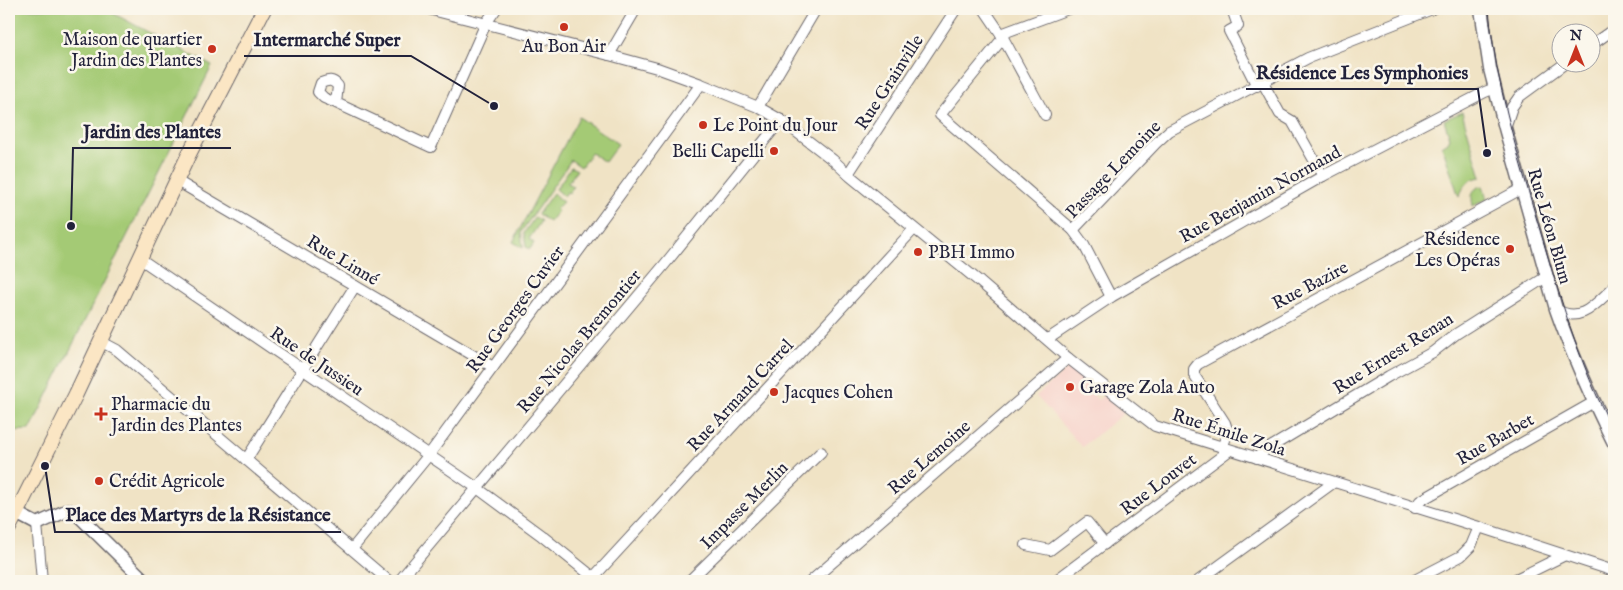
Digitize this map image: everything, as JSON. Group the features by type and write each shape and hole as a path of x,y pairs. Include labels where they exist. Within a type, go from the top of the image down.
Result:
{"main road":[{"path":"9,528 12,511 80,384 139,258 264,9"}],"street":[{"name":"Rue Émile Zola","path":"428,9 657,68 758,107 781,120 1048,339 1068,358 1155,426 1614,571"},
{"path":"336,103 431,147 486,23 496,9"},
{"path":"609,55 636,9"},
{"path":"758,107 816,9"},
{"name":"Rue Grainville","path":"848,174 956,9"},
{"path":"984,9 1002,36 1045,116"},
{"path":"1032,22 1045,9"},
{"path":"1068,9 1032,22 1002,36 940,116 1073,230"},
{"path":"1232,9 1238,26 1229,32 1280,114 1292,121 1323,176"},
{"name":"Passage Lemoine","path":"1111,297 1084,245 1073,230 1169,131 1308,58 1432,9"},
{"name":"Rue Léon Blum","path":"1481,9 1488,62 1504,128 1546,277 1562,329 1614,443"},
{"path":"1600,39 1614,29"},
{"path":"1504,128 1512,107 1519,97 1553,72"},
{"name":"Rue Georges Cuvier","path":"352,549 428,456 700,84"},
{"name":"Rue Benjamin Normand","path":"1048,339 1111,297 1323,176 1495,88"},
{"name":"Rue Nicolas Bremontier","path":"398,581 665,264 781,120"},
{"name":"Rue Linné","path":"177,181 492,367"},
{"name":"Rue Bazire","path":"1226,449 1228,432 1225,423 1194,375 1194,369 1198,364 1521,189"},
{"name":"Rue Armand Carrel","path":"594,580 914,229"},
{"name":"Rue de Jussieu","path":"139,258 477,488 542,536 594,580"},
{"name":"Rue Ernest Renan","path":"1257,458 1264,451 1432,352 1456,334 1546,277"},
{"path":"246,460 355,286"},
{"path":"1556,309 1570,316 1586,311 1614,287"},
{"path":"100,341 117,350 389,581"},
{"name":"Rue Lemoine","path":"811,581 1068,358"},
{"name":"Rue Barbet","path":"1415,508 1420,501 1594,402"},
{"name":"Rue Louvet","path":"1055,581 1226,449"},
{"name":"Impasse Merlin","path":"689,581 821,452"},
{"path":"1198,581 1333,483"},
{"path":"36,524 68,510 80,517 145,581"},
{"path":"12,511 36,524"},
{"path":"1026,545 1050,550 1087,522 1105,544"},
{"path":"36,524 42,581"},
{"path":"1413,581 1461,556 1471,546 1479,527"},
{"path":"1512,581 1563,556"}],"shaded area":[{"path":"1067,369 1072,369 1092,386 1088,389 1098,400 1104,396 1124,413 1082,447 1036,396"}],"green space":[{"path":"9,9 105,9 212,66 30,430 9,431"},
{"path":"1462,112 1481,177 1467,183 1459,197 1442,146 1450,138 1444,120"},
{"path":"579,117 618,144 605,162 591,153 581,167 571,160 521,232 523,248 513,242"},
{"path":"571,167 577,170 568,183 573,187 564,196 556,189"},
{"path":"1483,186 1487,199 1473,206 1474,191"},
{"path":"553,193 563,202 556,209 558,211 549,222 538,214"},
{"path":"535,217 541,221 529,239 534,243 530,249 526,247 524,233"}],"tram line":[{"path":"1489,9 1501,88 1536,217 1579,353 1614,431"}],"place":[{"name":"Au Bon Air","path":"564,27"},
{"name":"Maison de quartier Jardin des Plantes","path":"212,49"},
{"name":"Intermarché Super","path":"494,106"},
{"name":"Le Point du Jour","path":"703,125"},
{"name":"Belli Capelli","path":"774,151"},
{"name":"Résidence Les Symphonies","path":"1487,153"},
{"name":"Jardin des Plantes","path":"71,226"},
{"name":"Résidence Les Opéras","path":"1510,249"},
{"name":"PBH Immo","path":"918,252"},
{"name":"Garage Zola Auto","path":"1070,387"},
{"name":"Jacques Cohen","path":"774,392"},
{"name":"Pharmacie du Jardin des Plantes","path":"101,414"},
{"name":"Place des Martyrs de la Résistance","path":"45,466"},
{"name":"Crédit Agricole","path":"99,481"}]}
